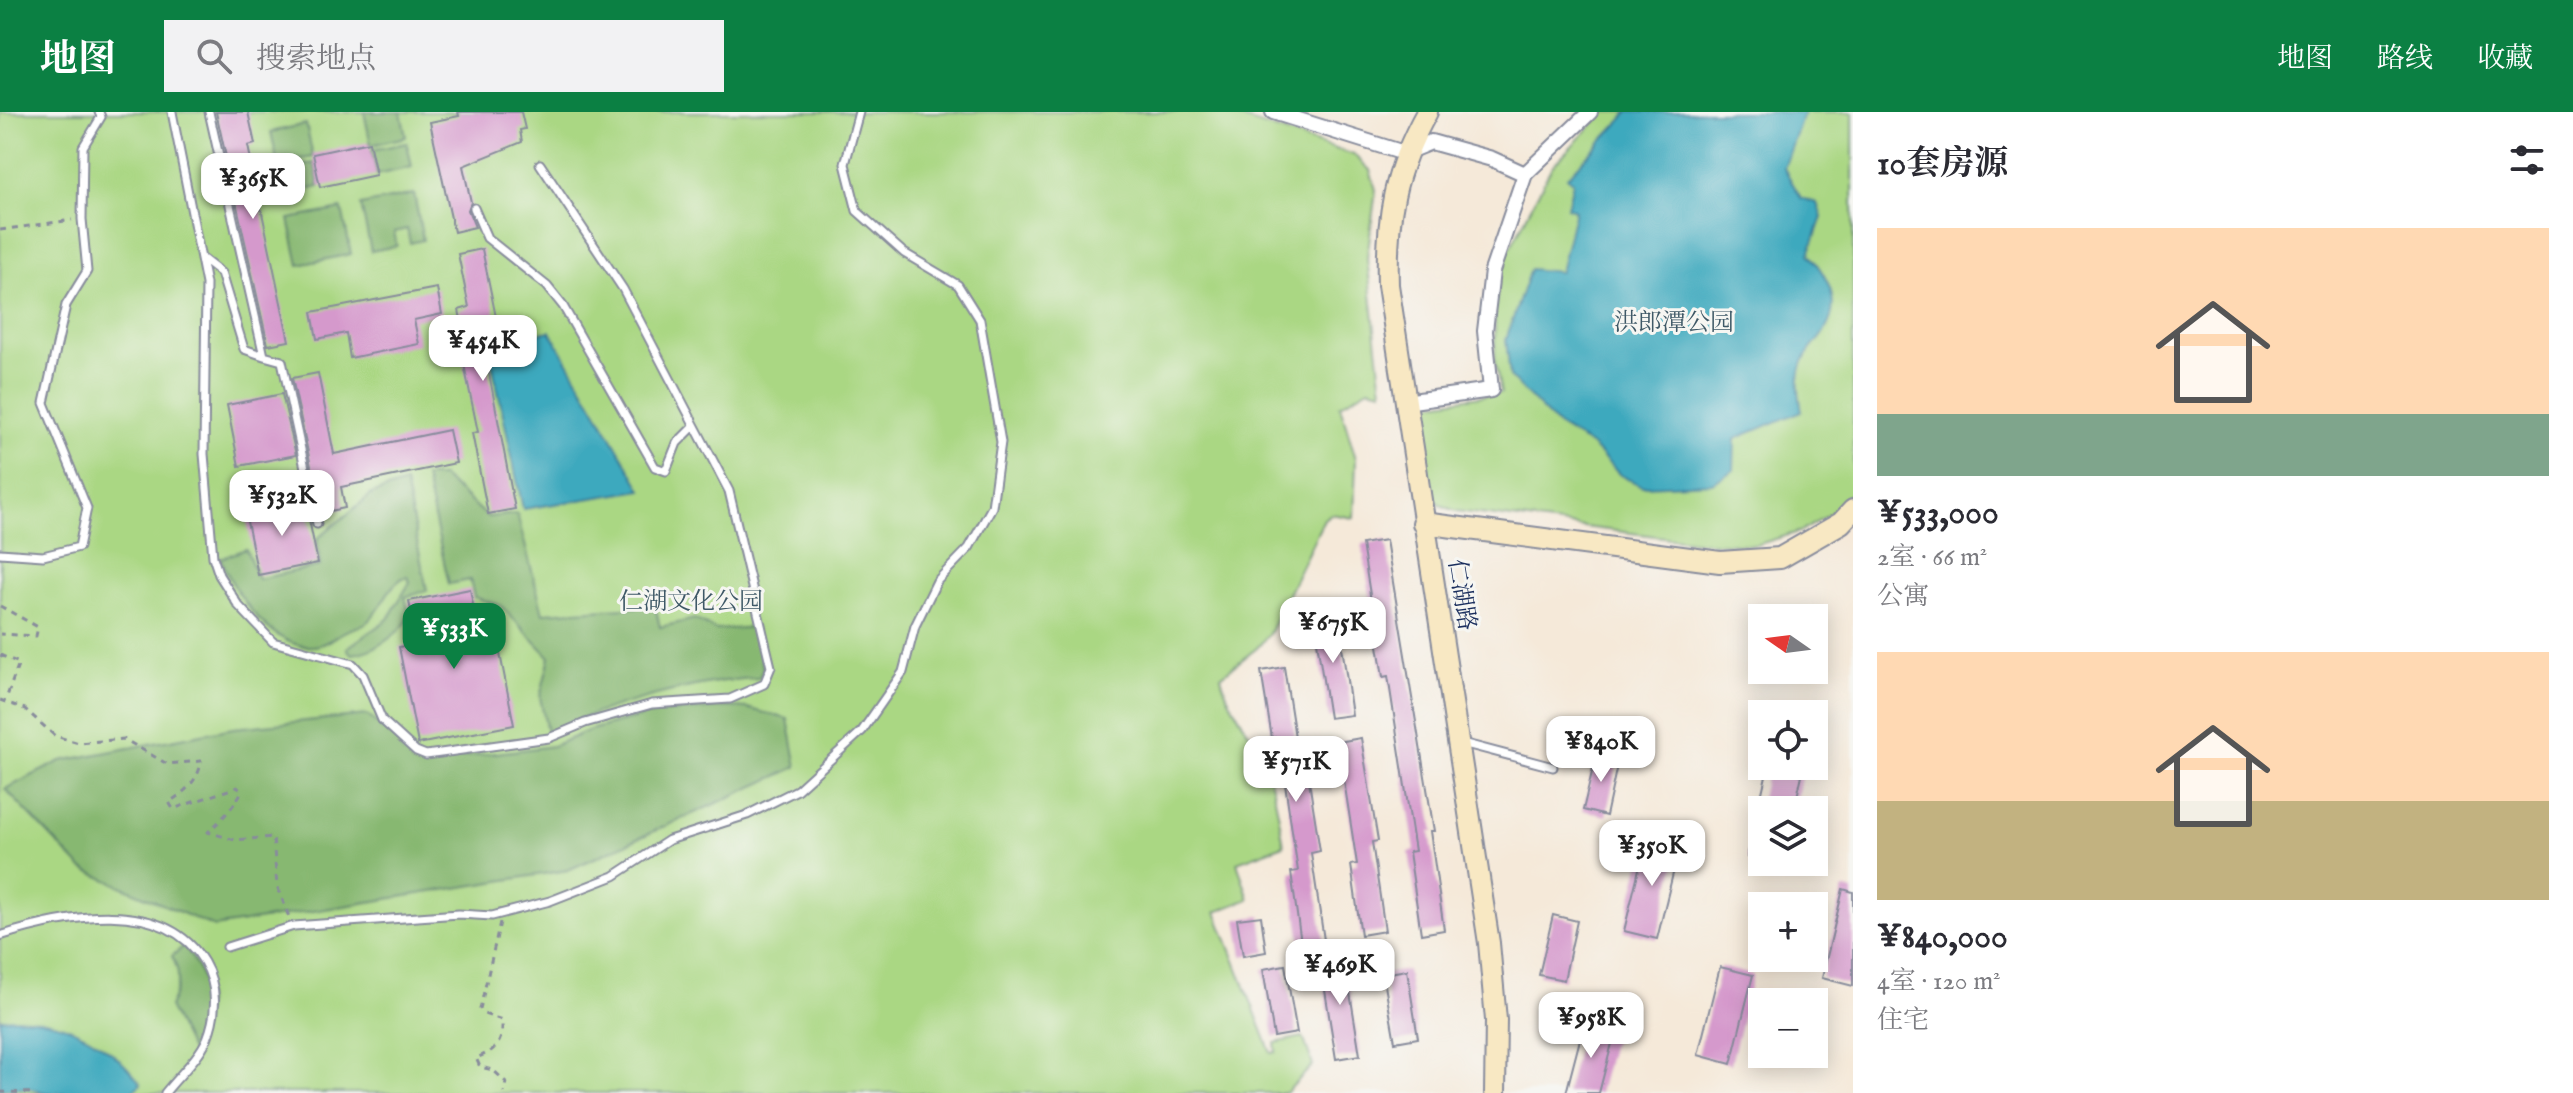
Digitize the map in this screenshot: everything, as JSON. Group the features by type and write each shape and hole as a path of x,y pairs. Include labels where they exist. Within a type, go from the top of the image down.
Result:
{"street":[{"path":"1273,112 1404,153 1431,142 1492,159 1525,174"},
{"name":"仁湖路","path":"1427,112 1404,153 1391,210 1387,267 1423,523 1489,943 1496,1020 1495,1093"},
{"path":"1405,402 1491,390 1485,331 1492,271 1525,174 1590,112"},
{"path":"1423,523 1720,562 1780,558 1841,523 1853,510"}],"lane":[{"path":"0,553 7,556 43,556 79,547 87,508 44,403 66,305 87,271 82,219 83,147 101,117 99,112"},
{"path":"172,112 203,259 204,454 213,557 219,575 238,605 273,642 353,664 363,675 382,720 416,751 426,755 534,741 652,704 730,699 764,684 771,667 729,491 623,289 540,164"},
{"path":"209,112 264,356"},
{"path":"227,947 294,926 499,914 550,901 614,876 669,840 747,815 797,790 862,731 903,672 915,626 937,581 969,548 992,507 1001,442 980,320 958,285 904,253 857,211 845,164 859,112"},
{"path":"474,208 487,238 547,286 563,306 655,467 666,471 677,443 693,427"},
{"path":"203,259 221,273 244,349 282,361 317,524"},
{"path":"1457,742 1553,767"},
{"path":"0,936 74,920 108,917 150,920 184,936 213,978 215,1004 205,1043 165,1093"}],"path":[{"path":"0,230 82,219"},
{"path":"0,606 38,627 36,636 0,634"},
{"path":"0,655 19,663 6,699"},
{"path":"0,700 6,699 43,722 55,736 79,743 124,739 167,764 201,761 201,767 183,794 169,802 173,809 237,787 242,791 233,808 208,832 235,840 273,837 277,886 294,926"},
{"path":"499,914 501,929 480,1009 484,1014 502,1020 502,1037 495,1050 476,1058 480,1067 493,1070 506,1082 504,1093"},
{"path":"0,1092 36,1093"}],"green space":[{"name":"仁湖文化公园","path":"0,112 1222,112 1354,155 1370,170 1376,190 1367,258 1382,391 1369,388 1340,405 1356,459 1354,518 1331,514 1324,519 1269,634 1257,648 1221,676 1232,704 1268,771 1284,845 1237,862 1249,899 1216,912 1271,1053 1276,1052 1275,1043 1303,1037 1313,1065 1286,1093 0,1093"},
{"path":"364,112 401,112 406,137 371,145"},
{"name":"洪郎潭公园","path":"1605,112 1853,112 1853,492 1830,514 1802,531 1756,545 1703,542 1456,511 1429,496 1416,413 1419,405 1501,393 1495,364 1495,309 1501,266 1552,166"},
{"path":"306,124 313,157 278,164 271,132"},
{"path":"407,143 412,167 377,175 371,150"},
{"path":"314,163 319,187 284,195 279,170"},
{"path":"414,194 423,240 410,243 407,229 394,232 397,246 371,251 361,205"},
{"path":"342,209 351,254 299,265 289,219"},
{"path":"425,477 442,477 488,517 517,514 543,613 655,606 660,627 695,619 716,630 755,627 763,668 759,678 707,684 651,696 547,732 540,697 550,657 501,606 474,597 470,580 449,584"},
{"path":"405,483 427,590 405,597 410,618 392,637 360,653 351,654 347,648 388,619 410,582 407,576 395,585 367,622 323,644 306,646 290,642 274,633 247,605 221,558 246,549 258,579 320,566 317,539 372,494"},
{"path":"747,708 788,719 797,767 568,870 214,927 82,869 5,789 61,761 233,728 367,715 423,762 553,746 590,730 655,713"},
{"path":"184,946 199,972 206,997 203,1023 191,1051 169,1007 178,982 172,956"}],"water":[{"path":"1629,112 1804,112 1784,168 1801,198 1817,203 1822,217 1809,254 1831,291 1830,321 1803,362 1799,375 1802,411 1735,439 1734,470 1712,483 1642,486 1620,475 1592,446 1557,425 1510,377 1506,339 1530,269 1560,272 1575,210 1567,207 1573,182 1567,177"},
{"path":"550,331 642,490 523,509 488,344"},
{"path":"0,1019 41,1021 79,1032 113,1054 141,1084 130,1093 47,1093 28,1088 0,1089"}],"building":[{"path":"216,112 248,112 255,144 248,146 289,341 268,345"},
{"path":"458,112 521,112 525,129 520,130 522,142 463,166 471,202 468,210 475,227 454,232 430,122 459,116"},
{"path":"369,142 376,175 320,187 313,154"},
{"path":"482,249 498,327 481,331 515,509 488,514 472,433 478,432 460,345 466,344 459,310 469,307 458,254"},
{"path":"437,288 442,314 414,320 419,344 350,358 346,333 317,339 312,312"},
{"path":"318,373 334,454 449,430 456,463 341,487 345,508 321,513 292,378"},
{"path":"282,394 296,455 239,466 227,405"},
{"path":"305,500 318,563 258,575 245,512"},
{"path":"1386,540 1434,831 1430,831 1444,930 1421,934 1409,852 1415,851 1388,676 1383,677 1362,544"},
{"path":"470,589 478,631 495,628 514,725 418,744 399,647 417,643 409,601"},
{"path":"1337,612 1352,715 1329,718 1313,616"},
{"path":"1284,667 1297,750 1304,749 1320,851 1311,853 1324,940 1301,943 1291,872 1298,871 1278,737 1272,738 1261,671"},
{"path":"1361,738 1378,841 1372,842 1385,931 1361,935 1351,865 1357,864 1338,742"},
{"path":"1597,751 1619,756 1606,816 1583,810"},
{"path":"1765,780 1801,780 1797,796 1761,796"},
{"path":"1647,836 1680,845 1657,939 1624,931"},
{"path":"1843,889 1853,892 1853,986 1822,978 1823,972 1828,972 1828,953"},
{"path":"1553,915 1577,921 1564,980 1539,975"},
{"path":"1261,916 1266,952 1243,956 1237,919"},
{"path":"1344,955 1360,1055 1336,1059 1320,959"},
{"path":"1285,965 1297,1033 1274,1037 1263,969"},
{"path":"1720,967 1753,975 1731,1064 1698,1055"},
{"path":"1407,970 1418,1038 1395,1042 1383,974"},
{"path":"1584,1024 1615,1032 1599,1093 1566,1093"}]}
